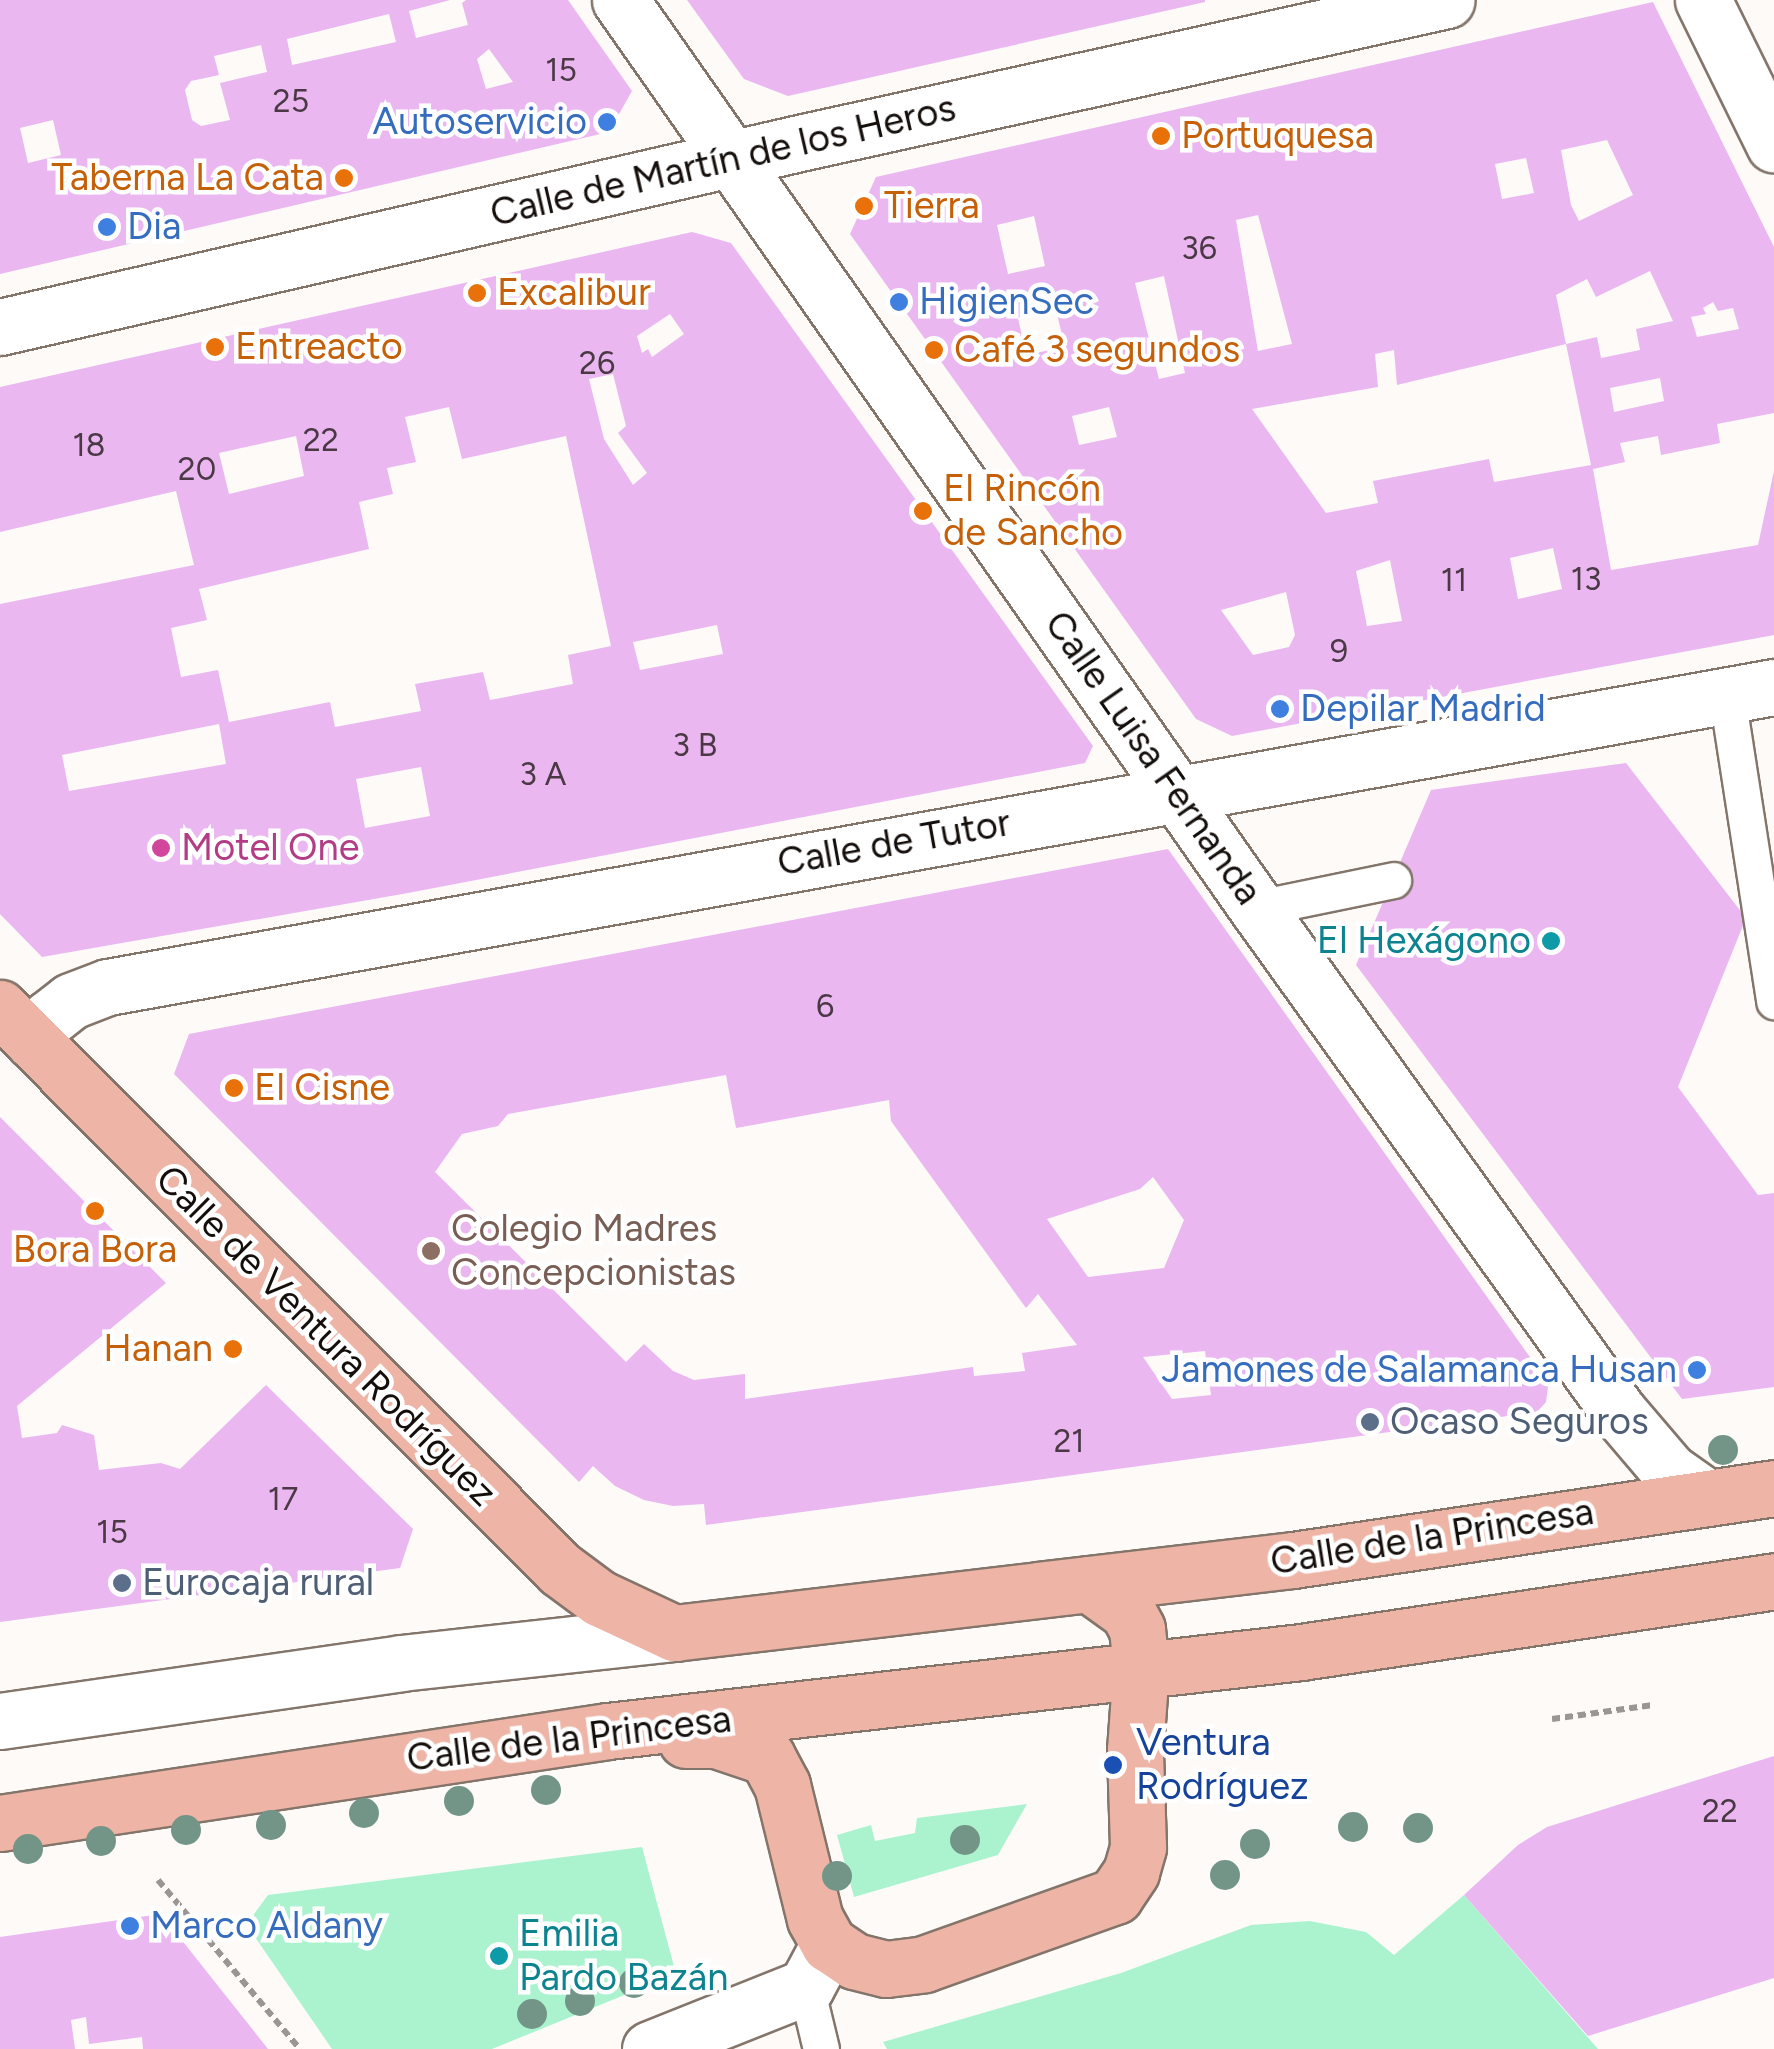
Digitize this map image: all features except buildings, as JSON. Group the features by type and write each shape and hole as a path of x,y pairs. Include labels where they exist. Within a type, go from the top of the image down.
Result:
{"main road":[{"name":"Calle de Ventura Rodríguez","path":"16,1024 560,1570 599,1598 674,1633"},
{"name":"Calle de la Princesa","path":"674,1633 1293,1560 1774,1488"},
{"name":"Calle de la Princesa","path":"0,1824 608,1731 1321,1649 1774,1581"},
{"path":"608,1731 656,1740 716,1740 768,1757 782,1785 816,1919 817,1966 854,1961 886,1969 924,1964 1115,1896 1131,1872 1138,1848 1137,1629 1128,1612 1089,1584"}],"street":[{"name":"Calle Luisa Fernanda","path":"620,0 1257,908 1618,1411 1669,1471 1706,1497"},
{"name":"Calle de Martín de los Heros","path":"0,327 732,158 1447,0"},
{"path":"1703,0 1774,144"},
{"name":"Calle de Tutor","path":"16,1024 48,1019 71,1001 108,987 1177,791 1750,692"},
{"name":"Calle de la Princesa","path":"0,1720 401,1664 674,1633"},
{"path":"650,2049 817,1966"}],"lane":[{"path":"1750,692 1774,1001"},
{"path":"1257,908 1393,880"},
{"path":"817,1966 821,2049"}],"path":[{"path":"1552,1719 1653,1705"},
{"path":"158,1880 300,2049"}],"green space":[{"path":"1027,1804 998,1855 854,1897 837,1835 871,1825 875,1841 915,1833 917,1818"},
{"path":"642,1847 676,1974 492,2049 332,2049 255,1937 254,1914 268,1895"},
{"path":"1464,1895 1598,2049 887,2049 883,2042 1121,1973 1251,1925 1310,1921 1366,1932 1394,1955"}],"place":[{"name":"Autoservicio","path":"607,122"},
{"name":"Portuquesa","path":"1161,136"},
{"name":"Taberna La Cata","path":"344,178"},
{"name":"Tierra","path":"864,206"},
{"name":"Dia","path":"107,227"},
{"name":"Excalibur","path":"477,293"},
{"name":"HigienSec","path":"899,302"},
{"name":"Entreacto","path":"215,347"},
{"name":"Café 3 segundos","path":"934,350"},
{"name":"El Rincón de Sancho","path":"923,511"},
{"name":"Depilar Madrid","path":"1280,709"},
{"name":"Motel One","path":"161,848"},
{"name":"El Hexágono","path":"1551,941"},
{"name":"El Cisne","path":"234,1088"},
{"name":"Bora Bora","path":"95,1211"},
{"name":"Colegio Madres Concepcionistas","path":"431,1251"},
{"name":"Hanan","path":"233,1349"},
{"name":"Jamones de Salamanca Husan","path":"1697,1370"},
{"name":"Ocaso Seguros","path":"1370,1422"},
{"name":"Eurocaja rural","path":"122,1583"},
{"name":"Ventura Rodríguez","path":"1113,1765"},
{"name":"Marco Aldany","path":"130,1926"},
{"name":"Emilia Pardo Bazán","path":"499,1956"}]}
